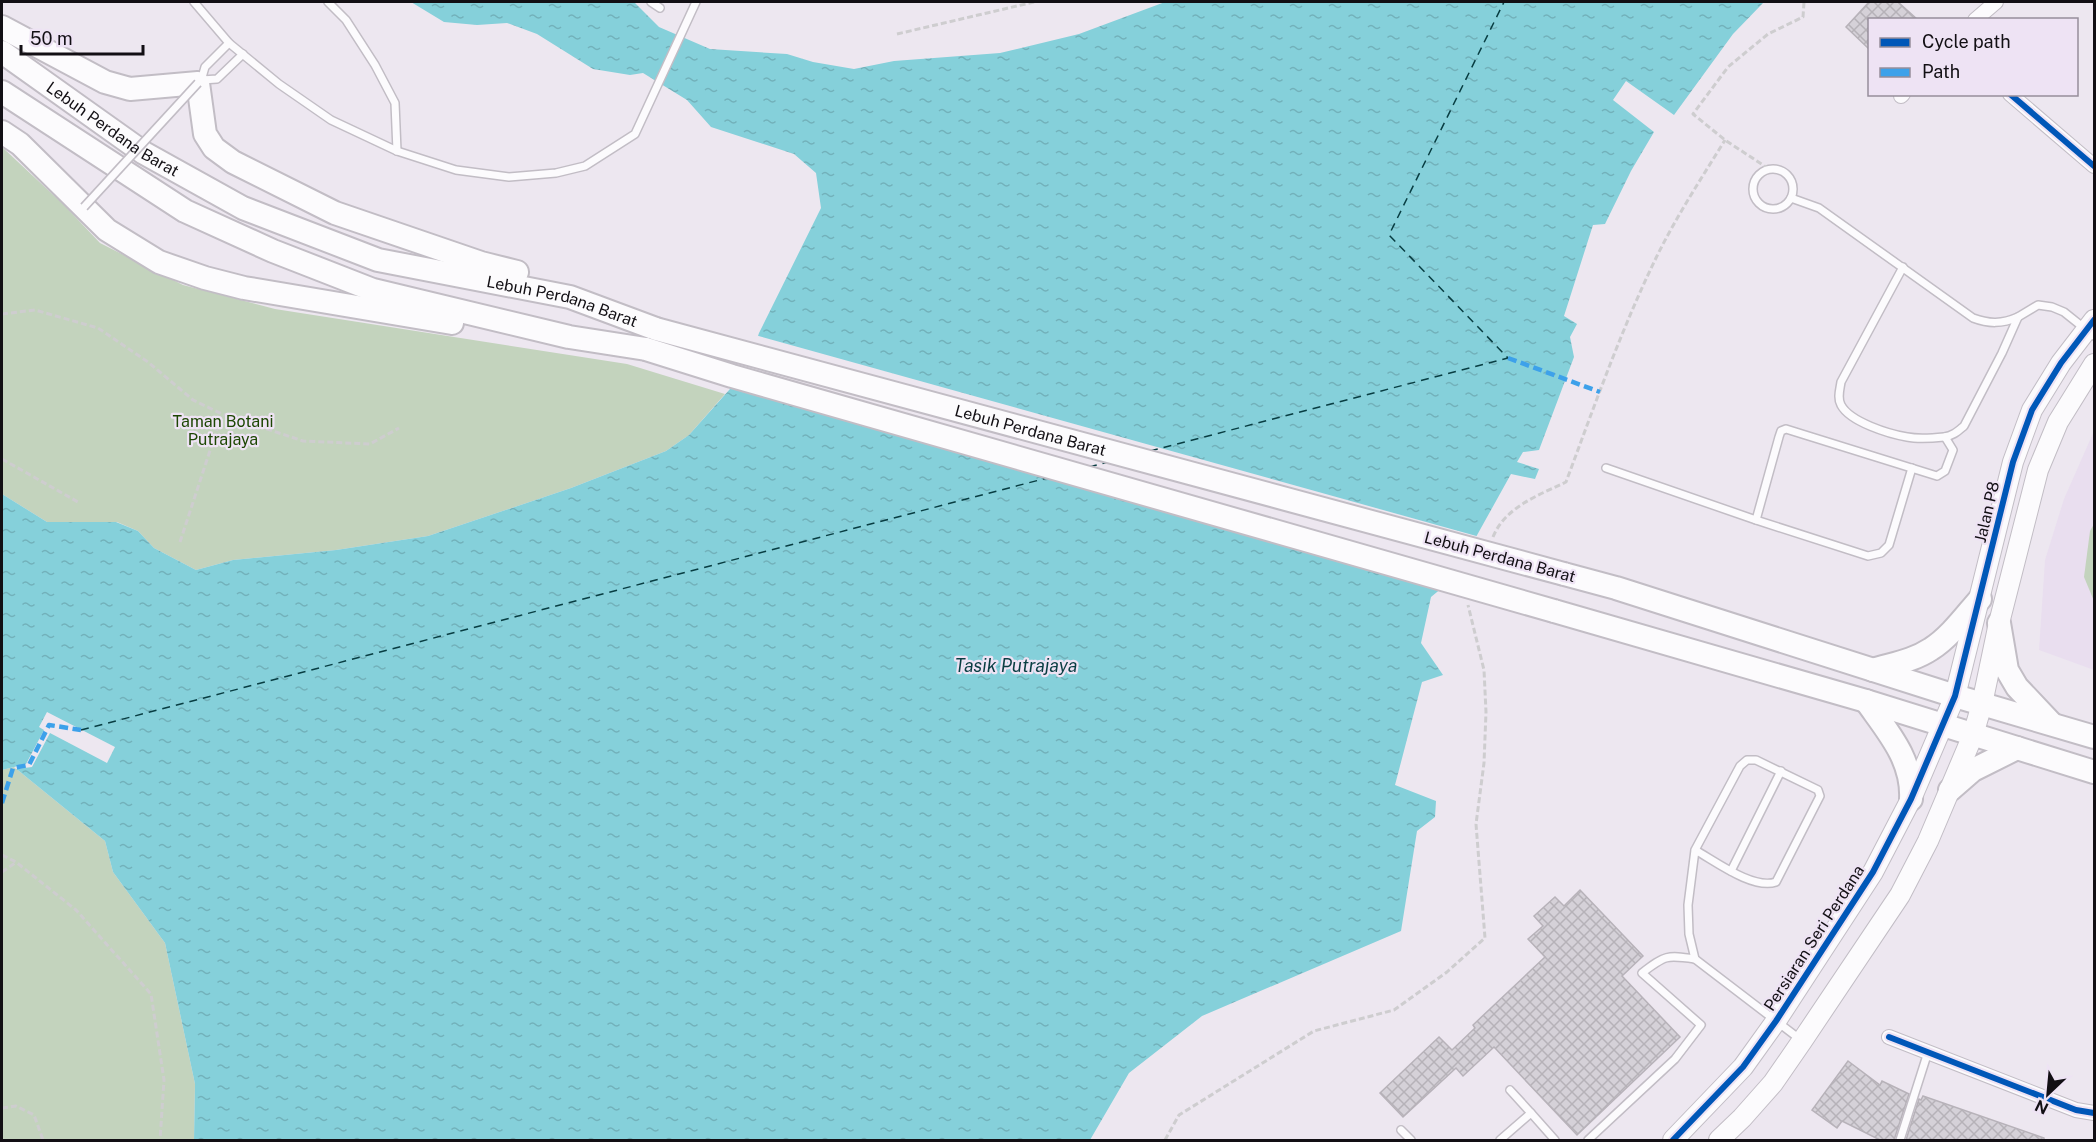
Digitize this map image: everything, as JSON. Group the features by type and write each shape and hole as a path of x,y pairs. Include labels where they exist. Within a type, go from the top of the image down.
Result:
{"main road":[{"path":"5,29 105,82 130,89 200,82 205,134 214,148 233,162 335,213 481,263 517,272 570,297"},
{"name":"Lebuh Perdana Barat","path":"2,52 144,153 243,208 378,260 570,297 651,339 732,376 1866,701 2094,772"},
{"name":"Lebuh Perdana Barat","path":"2,92 185,211 273,251 373,290 570,337 651,339 1564,574 1616,588 1955,696 2094,737"},
{"path":"2,132 20,144 107,230 159,262 205,278 273,293 499,330 570,337"},
{"path":"1873,670 1910,660 1931,649 1951,632 1980,599"},
{"path":"1999,624 2007,670 2017,687 2052,724"},
{"path":"1866,701 1902,755 1912,783 1911,799"},
{"path":"1950,790 1973,770 2017,748"}],"street":[{"path":"1977,18 1996,2"},
{"path":"2012,96 2094,166"},
{"name":"Jalan P8","path":"1942,726 1955,696 2013,462 2032,410 2061,363 2092,328"},
{"path":"1719,1140 1742,1119 1773,1083 1900,895 1928,841 1972,735 1982,704 1999,624 2038,470 2058,422 2094,364"},
{"name":"Persiaran Seri Perdana","path":"1673,1140 1743,1067 1776,1021 1873,872 1911,799 1942,726"},
{"path":"1890,1037 2076,1110 2094,1113"}],"lane":[{"path":"194,2 230,43 279,84 332,120 397,151 456,170 509,177 556,173 585,166 635,134 696,2"},
{"path":"328,2 346,20 375,64 395,103 397,151"},
{"path":"651,2 660,8"},
{"path":"84,207 200,82 205,67 230,43"},
{"path":"200,82 217,79 243,54"},
{"path":"1769,169 1784,171 1789,176 1793,190 1791,198 1780,208 1773,209 1759,204 1752,191 1753,183 1762,171 1769,169"},
{"path":"1791,198 1818,208 1973,318 1994,323 2006,322 2038,305 2064,312 2092,328"},
{"path":"1903,267 1841,382 1840,404 1849,415 1861,422 1908,438 1945,437 1956,433 1965,426 2018,317"},
{"path":"1756,520 1781,431 1786,429 1937,476 1945,471 1953,450 1945,437"},
{"path":"1606,468 1868,556 1881,553 1889,545 1912,468"},
{"path":"1695,850 1731,871 1758,883 1768,885 1776,882 1820,796 1818,790 1756,760 1747,760 1740,766 1695,850 1688,905 1689,934 1695,959"},
{"path":"1731,871 1781,771"},
{"path":"1588,1140 1675,1059 1701,1025 1642,973 1660,959 1671,956 1695,959 1802,1041"},
{"path":"1900,1140 1928,1052"},
{"path":"1510,1090 1555,1140"},
{"path":"1500,1140 1531,1113"},
{"path":"1401,1130 1411,1140"}],"path":[{"path":"897,34 1034,2"},
{"path":"1769,169 1725,140 1694,114 1728,67 1768,34 1803,17 1804,2"},
{"path":"1492,540 1496,530 1519,505 1566,482 1614,354 1656,259 1677,219 1725,140"},
{"path":"2,314 35,310 98,328 148,362 194,400 222,414 303,441 370,444 399,428"},
{"path":"180,542 222,414"},
{"path":"2,459 78,502"},
{"path":"1165,1140 1179,1115 1314,1031 1394,1010 1447,972 1485,938 1476,824 1484,763 1486,712 1484,670 1468,604"},
{"path":"2,855 16,862 76,910 151,994 164,1080 160,1140"},
{"path":"2,872 16,862"},
{"path":"2,1108 16,1106 34,1115 43,1140"}],"shaded area":[{"path":"2094,431 2094,670 2039,650 2045,560 2064,499"}],"green space":[{"name":"Taman Botani Putrajaya","path":"2,147 63,204 100,243 183,285 275,309 627,364 725,394 689,435 666,451 571,488 428,536 336,550 233,560 196,570 154,548 138,531 117,522 47,522 2,494"},
{"path":"2094,524 2094,601 2084,577 2090,531"},
{"path":"14,767 105,841 113,872 165,943 195,1084 194,1140 2,1140 2,770"}],"water":[{"name":"Tasik Putrajaya","path":"411,2 634,2 659,27 710,49 787,54 813,62 854,69 894,61 1000,53 1079,34 1165,2 1764,2 1733,34 1674,115 1626,81 1613,100 1654,132 1631,171 1605,224 1593,225 1564,316 1577,324 1570,337 1574,357 1539,450 1523,452 1517,462 1539,469 1535,479 1511,474 1476,537 1466,568 1431,597 1421,643 1443,675 1422,682 1395,785 1436,801 1435,817 1417,831 1401,931 1202,1016 1129,1073 1090,1140 194,1140 195,1084 165,943 113,872 105,841 14,767 2,770 2,494 47,522 116,522 138,531 154,548 196,570 233,560 336,550 428,536 571,488 666,451 689,435 746,371 759,333 821,208 816,173 794,154 711,127 687,100 643,73 630,75 593,69 537,34 507,23 477,25 444,22"}],"pier":[{"path":"755,335 1480,537 1469,570 1445,589 727,387 743,369"},
{"path":"47,712 115,747 107,763 50,733 32,767 16,769 14,767 26,764 44,730 39,727"}],"building":[{"path":"1869,2 1898,2 1916,18 1868,18 1868,48 1846,27"},
{"path":"1580,890 1643,956 1622,976 1680,1037 1577,1135 1494,1047 1463,1076 1456,1068 1403,1117 1380,1093 1439,1037 1452,1050 1475,1028 1473,1025 1545,957 1528,939 1543,926 1534,916 1555,897 1564,906"},
{"path":"1848,1061 1880,1085 1882,1081 1909,1094 1894,1140 1880,1140 1842,1121 1837,1128 1812,1110"},
{"path":"1923,1096 2044,1138 2044,1140 1906,1140 1919,1099 1921,1100"}],"ferry route":[{"path":"1150,451 1508,358 1389,235 1504,2"},
{"path":"1089,467 1108,462"},
{"path":"81,730 1047,478"}],"marked path":[{"path":"1508,358 1600,392"},
{"path":"2,803 13,768 29,765 49,725 81,730"}],"cycle path":[{"path":"2012,96 2094,166"},
{"path":"1673,1140 1743,1067 1776,1021 1873,872 1911,799 1955,696 2013,462 2032,410 2061,363 2094,320"},
{"path":"1889,1037 2076,1110 2094,1113"}]}
